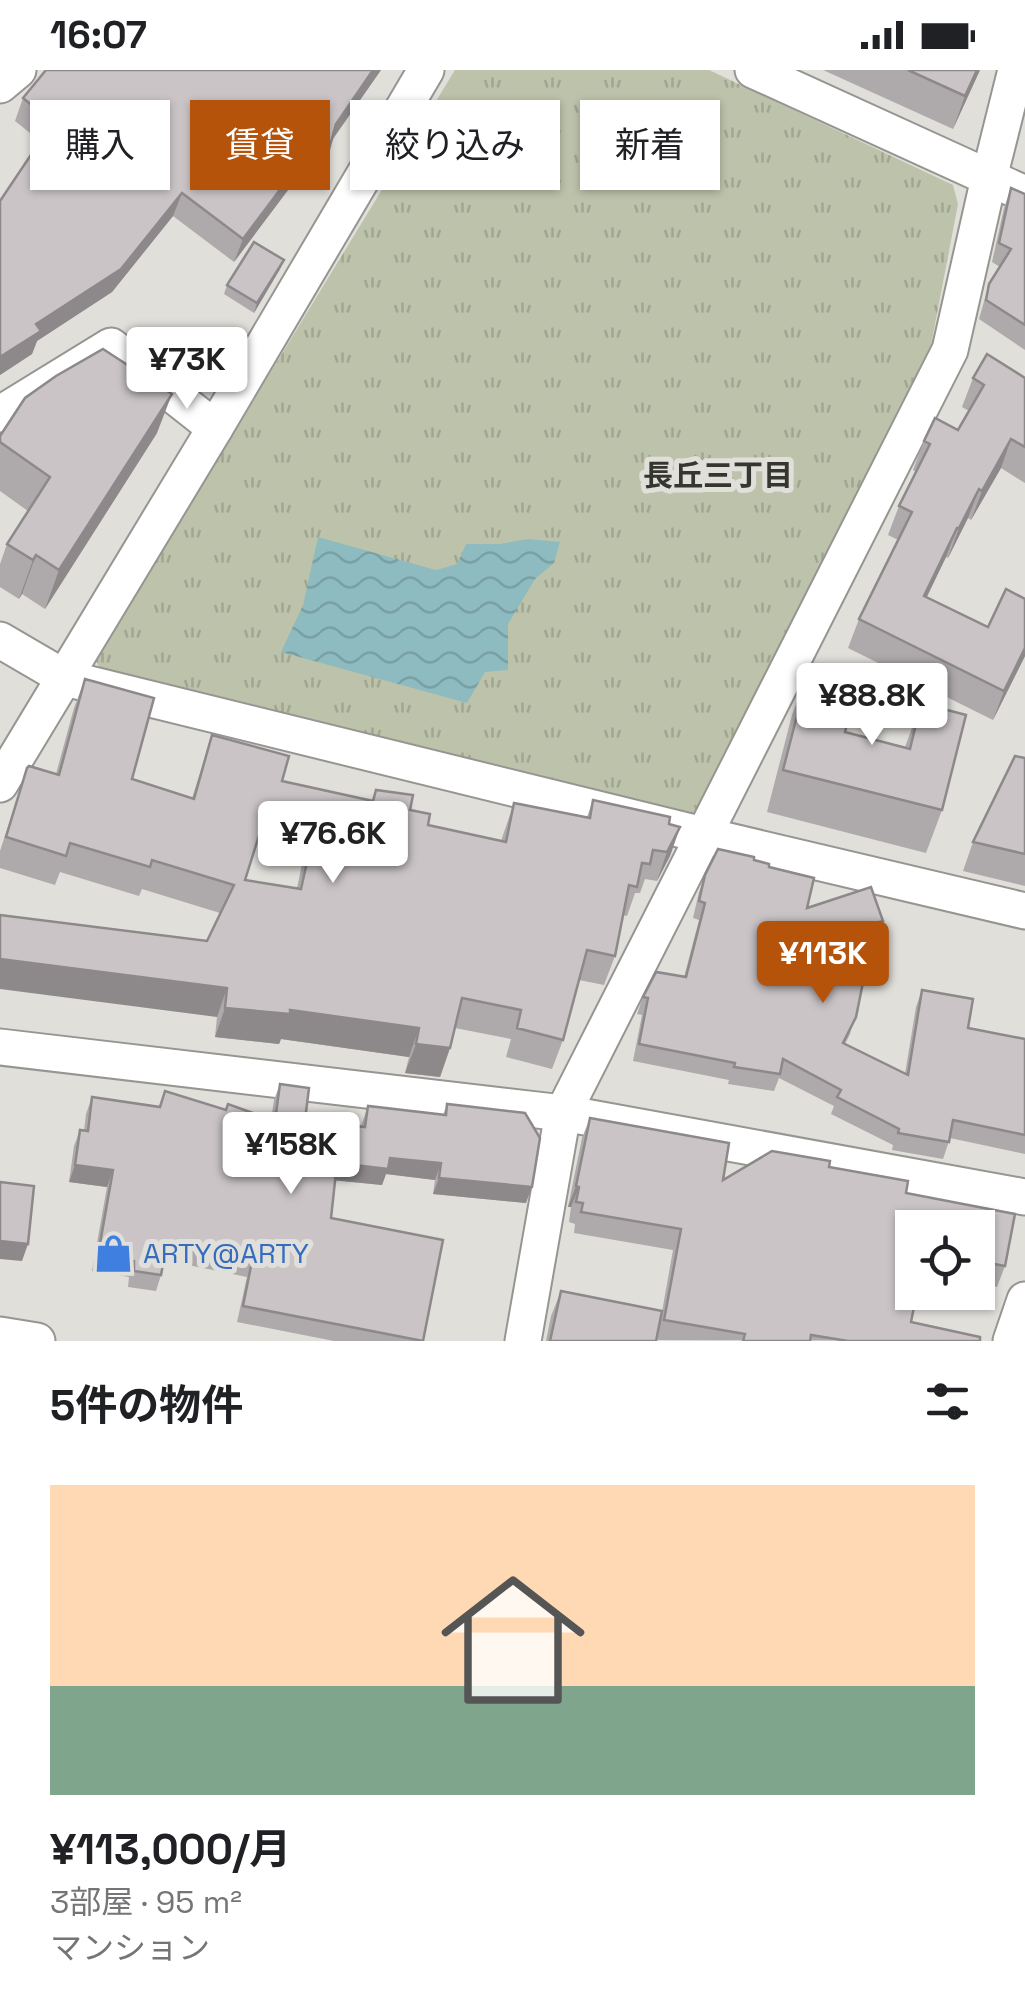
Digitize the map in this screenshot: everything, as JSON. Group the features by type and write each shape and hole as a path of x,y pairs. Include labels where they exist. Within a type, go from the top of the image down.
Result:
{"street":[{"path":"0,85 18,70"},
{"path":"0,784 426,70"},
{"path":"753,70 1025,194"},
{"path":"523,1341 563,1112 950,350 1016,70"},
{"path":"0,414 111,346 215,428"},
{"path":"0,640 64,678 1025,911"},
{"path":"0,1047 563,1112 1025,1197"},
{"path":"1011,1341 1025,1300"},
{"path":"0,1335 37,1341"}],"green space":[{"path":"455,70 709,70 953,185 958,204 931,345 698,816 103,673 95,660 382,190 560,190 560,100 437,100"}],"water":[{"path":"318,537 436,570 457,564 466,544 528,539 560,542 554,563 535,579 508,624 508,670 485,672 467,703 281,652 303,605"}],"building":[{"path":"46,70 373,70 336,124 330,146 330,100 190,100 190,190 280,190 243,239 182,193 121,269 36,324 41,331 0,357 0,201 30,156 30,190 170,190 170,100 30,100 30,104 23,98"},
{"path":"908,70 977,70 965,96"},
{"path":"1011,188 1025,194 1025,325 986,300 989,284 1011,249 999,243"},
{"path":"254,242 284,260 257,303 227,285"},
{"path":"103,349 172,394 59,570 36,555 33,560 7,544 50,477 0,442 0,436 25,398"},
{"path":"987,354 1025,378 1025,447 1011,439 957,528 924,596 988,627 1006,589 1025,599 1025,648 1004,691 859,619 912,512 899,506 930,444 924,441 935,418 958,430 984,385 973,378"},
{"path":"808,673 857,685 845,732 910,749 921,703 966,715 942,810 783,770"},
{"path":"85,679 154,698 132,779 194,799 212,735 289,756 282,781 373,801 376,790 413,795 410,810 430,814 428,825 506,842 514,803 590,818 593,800 670,817 669,824 680,827 667,852 653,850 650,864 642,863 637,887 629,885 615,956 587,950 563,1040 517,1028 521,1010 462,998 450,1048 416,1044 419,1028 290,1010 290,1014 225,1008 227,988 0,959 0,915 207,941 234,885 152,860 150,867 70,843 66,856 6,837 27,768 59,775","holes":["268,807 316,821 301,889 245,880"]},
{"path":"1015,756 1025,758 1025,854 973,842"},
{"path":"718,849 814,878 807,908 871,887 883,921 875,923 856,1017 843,1043 908,1075 922,990 973,999 968,1028 1025,1039 1025,1135 953,1120 949,1142 898,1133 899,1129 837,1097 841,1090 783,1059 780,1074 639,1044 648,998 643,997 656,972 686,977 705,903 699,901 705,875"},
{"path":"280,1084 309,1088 305,1120 365,1127 368,1106 446,1115 447,1104 525,1113 540,1138 532,1187 439,1178 441,1163 390,1158 388,1169 337,1163 331,1218 443,1240 423,1341 243,1306 252,1261 167,1243 161,1275 134,1271 134,1261 98,1255 113,1170 75,1165 80,1130 88,1131 92,1097 160,1107 165,1091 226,1110 228,1104 275,1121"},
{"path":"590,1118 729,1143 723,1180 772,1151 830,1161 829,1167 908,1181 906,1193 994,1210 895,1210 895,1310 913,1310 911,1322 980,1337 980,1341 848,1341 811,1335 810,1341 743,1341 745,1334 664,1320 681,1229 581,1212 583,1203 576,1202"},
{"path":"0,1182 34,1186 28,1244 0,1241"},
{"path":"995,1210 1015,1214 1005,1266 995,1264"},
{"path":"561,1291 662,1311 656,1341 550,1341"}],"place":[{"name":"ARTY@ARTY","path":"113,1253"}],"district":[{"name":"長丘三丁目","path":"718,476"}]}
